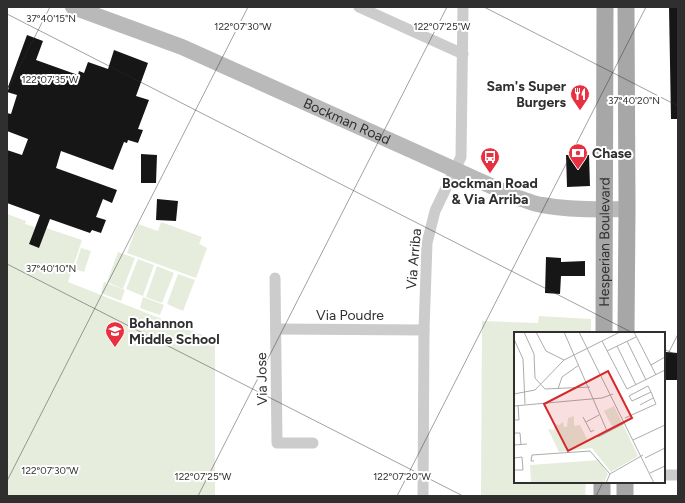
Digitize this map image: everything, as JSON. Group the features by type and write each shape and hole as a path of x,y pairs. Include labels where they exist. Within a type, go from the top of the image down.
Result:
{"main road":[{"name":"Hesperian Boulevard","path":"604,332 605,7"},
{"path":"619,7 626,26"},
{"name":"Hesperian Boulevard","path":"626,7 626,332"},
{"path":"602,483 602,496"},
{"path":"625,483 625,496"}],"street":[{"name":"Bockman Road","path":"73,7 182,47 518,198 540,205 571,208 627,209"},
{"path":"359,7 463,54"},
{"name":"Via Arriba","path":"423,496 424,330 427,243 435,211 461,157 463,7"},
{"name":"Via Jose","path":"275,278 277,443 313,443"},
{"name":"Via Poudre","path":"276,329 424,330"},
{"path":"665,475 678,475"}],"green space":[{"path":"7,214 26,221 25,224 35,227 29,244 39,248 46,228 82,240 68,282 215,340 215,496 7,496"},
{"path":"161,222 202,237 199,244 207,248 196,278 127,253 138,224 158,231"},
{"path":"81,248 91,251 84,272 74,269"},
{"path":"118,252 135,258 123,289 107,282"},
{"path":"138,259 154,265 143,296 126,289"},
{"path":"157,266 174,273 162,303 146,297"},
{"path":"178,274 195,280 183,311 167,304"},
{"path":"104,282 125,290 121,301 101,293"},
{"path":"143,297 164,305 160,315 140,308"},
{"path":"539,316 591,319 591,332 514,332 514,483 586,483 585,494 589,496 481,496 482,321 538,323"}],"building":[{"path":"669,7 678,7 678,119 671,119"},
{"path":"27,35 43,41 36,60 78,75 79,71 84,73 88,62 108,69 114,50 148,63 136,96 149,100 138,129 143,130 138,143 128,140 127,143 124,142 113,170 61,151 56,168 117,190 112,203 103,199 96,217 106,220 101,233 92,230 90,233 50,219 39,248 29,244 40,215 7,203 7,150 22,155 28,139 7,131 7,113 11,114 17,95 7,92 8,87"},
{"path":"141,154 157,155 156,183 141,183"},
{"name":"Chase","path":"566,155 589,155 590,186 567,187"},
{"path":"157,199 178,201 176,221 156,220"},
{"path":"546,257 561,258 561,262 585,261 585,276 561,276 560,294 545,293"},
{"path":"666,352 678,353 678,380 665,380"}],"place":[{"name":"Sam's Super Burgers","path":"580,111"},
{"name":"Chase","path":"578,170"},
{"name":"Bockman Road & Via Arriba","path":"490,174"},
{"name":"Bohannon Middle School","path":"115,348"}]}
